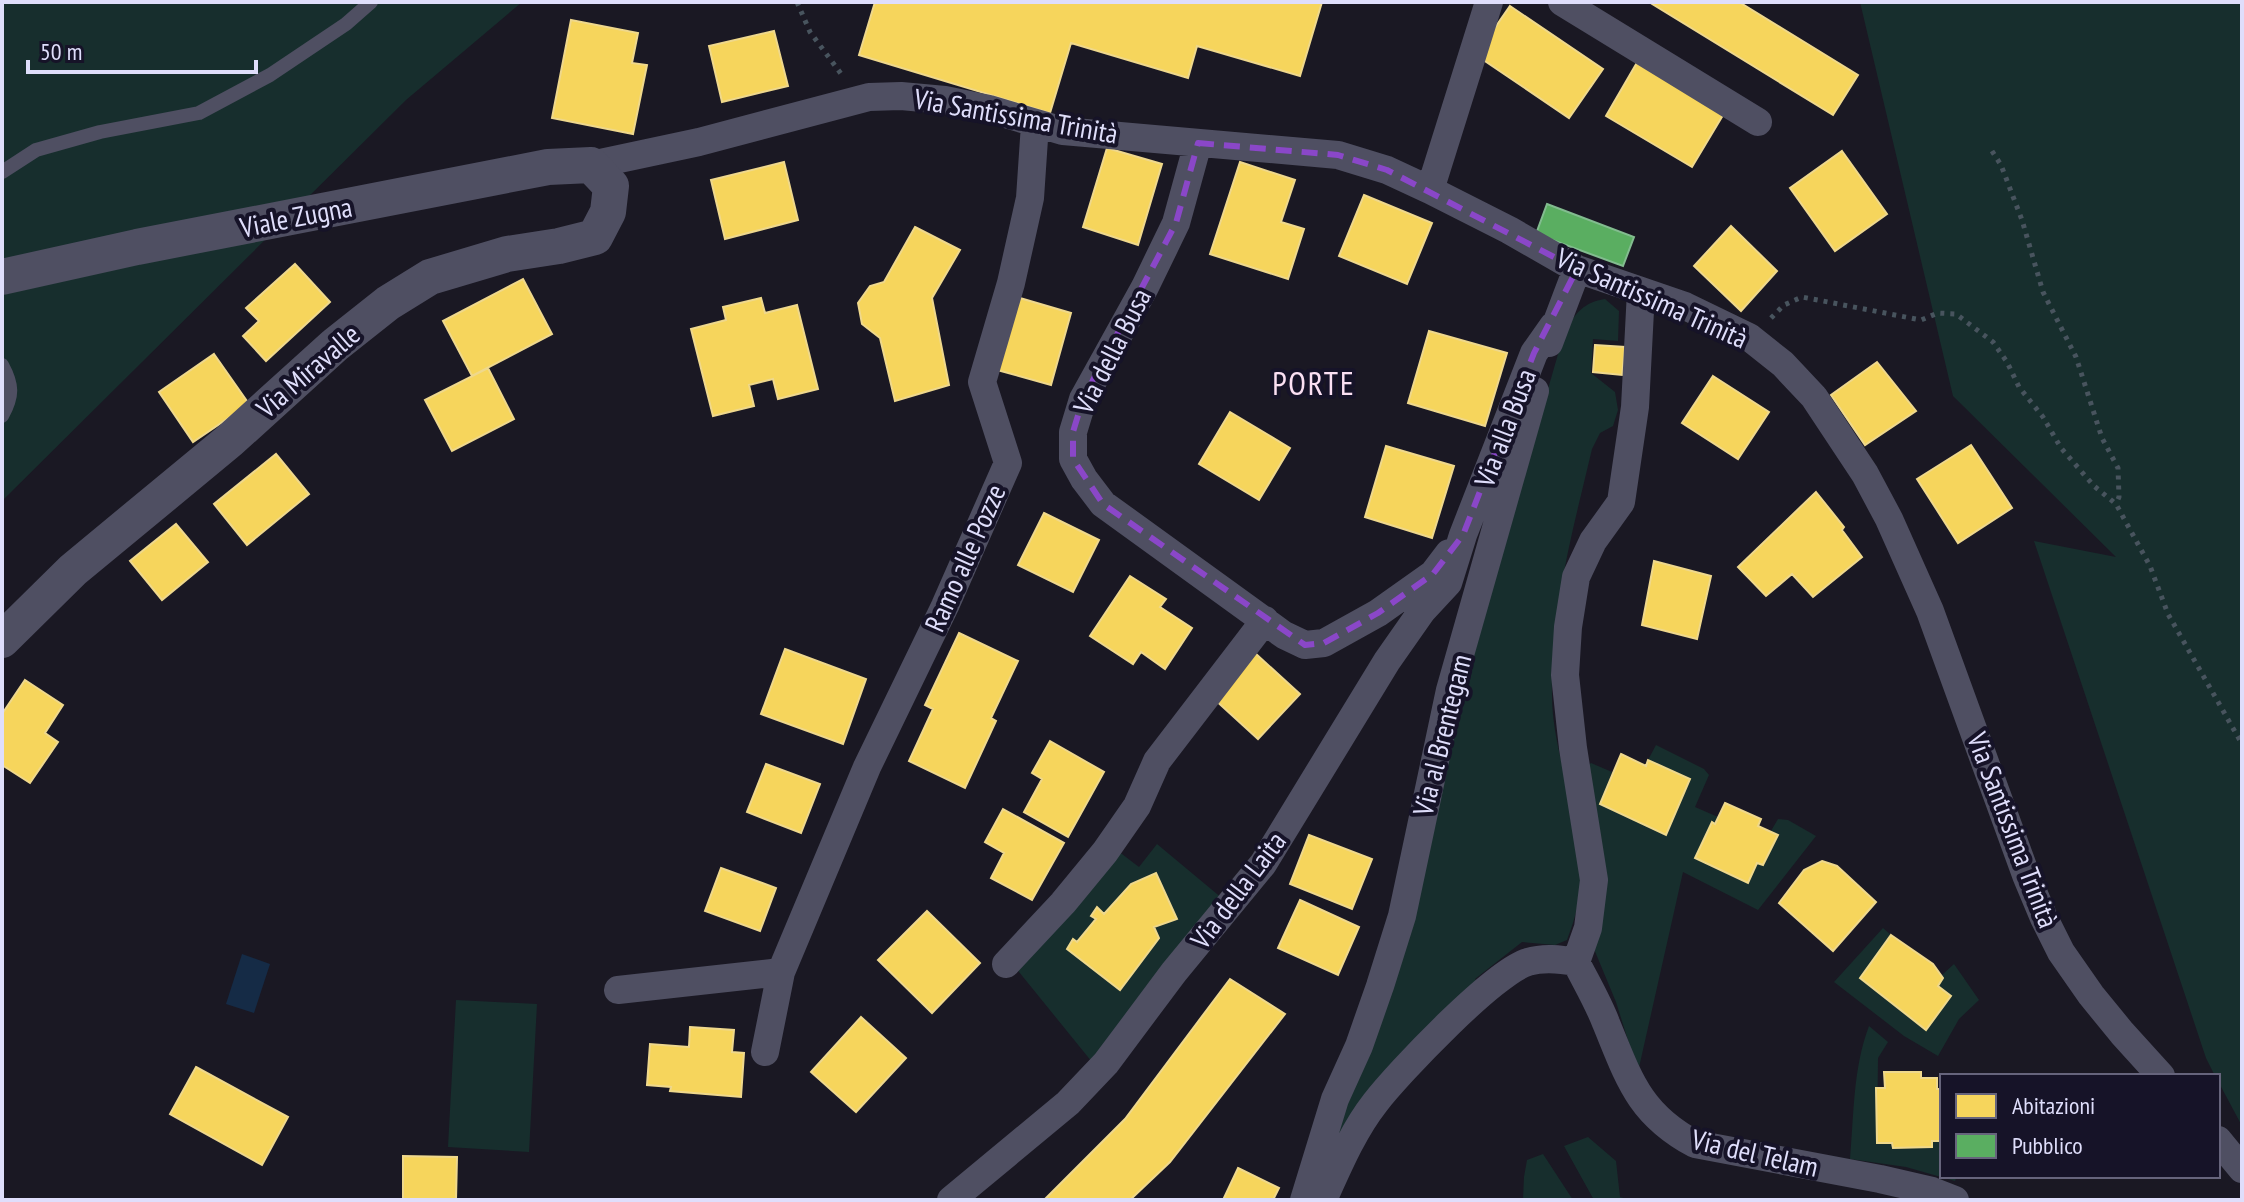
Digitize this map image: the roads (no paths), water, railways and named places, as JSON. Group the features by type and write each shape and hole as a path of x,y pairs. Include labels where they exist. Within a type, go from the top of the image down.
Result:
{"street":[{"path":"1430,190 1489,2"},
{"path":"1562,2 1758,122"},
{"name":"Via Santissima Trinità","path":"591,165 699,142 869,97 901,96 945,100 989,109 1063,131 1338,155 1387,170 1430,190 1577,269 1685,306 1749,337 1783,364 1814,397 1865,474 1895,531 1936,626 2044,918 2061,952 2091,995 2159,1074"},
{"name":"Ramo alle Pozze","path":"765,1052 781,972 867,767 945,606 1008,463 982,382 1011,283 1030,198 1035,124"},
{"name":"Via della Busa","path":"1198,143 1176,223 1145,287 1083,399 1073,432 1073,459 1084,479 1103,504 1284,635 1305,645 1324,643 1378,613 1433,574 1463,535"},
{"name":"Viale Zugna","path":"2,277 137,247 548,167 591,165"},
{"name":"Via Miravalle","path":"2,640 73,570 229,441 335,345 388,303 430,277 507,254 595,237 608,212 611,186 591,165"},
{"name":"Via al Brentegam","path":"1304,1200 1335,1099 1359,1046 1402,916 1450,690 1553,326 1577,269"},
{"path":"1323,1200 1343,1156 1374,1103 1433,1039 1490,987 1525,962 1554,958 1576,962 1588,928 1594,880 1565,675 1568,627 1576,577 1593,541 1621,502 1635,407 1641,291"},
{"name":"Via alla Busa","path":"1463,535 1534,353 1553,326"},
{"name":"Via della Laita","path":"951,1200 1068,1103 1106,1063 1174,972 1263,864 1387,661 1422,611 1448,583 1463,535"},
{"path":"1006,964 1105,852 1137,806 1157,761 1265,620"},
{"name":"Via del Telam","path":"1576,962 1606,1021 1628,1079 1649,1110 1673,1133 1695,1144 1880,1179 1932,1191 1955,1200"},
{"path":"618,990 781,972"},
{"path":"2220,1142 2242,1169"}],"lane":[{"path":"2,172 36,150 100,132 199,113 270,75 346,24 371,2"},
{"path":"2,365 11,382 11,401 2,416"}],"water":[{"path":"242,954 270,964 254,1013 226,1004"}],"district":[{"name":"PORTE","path":"1314,384"}]}
